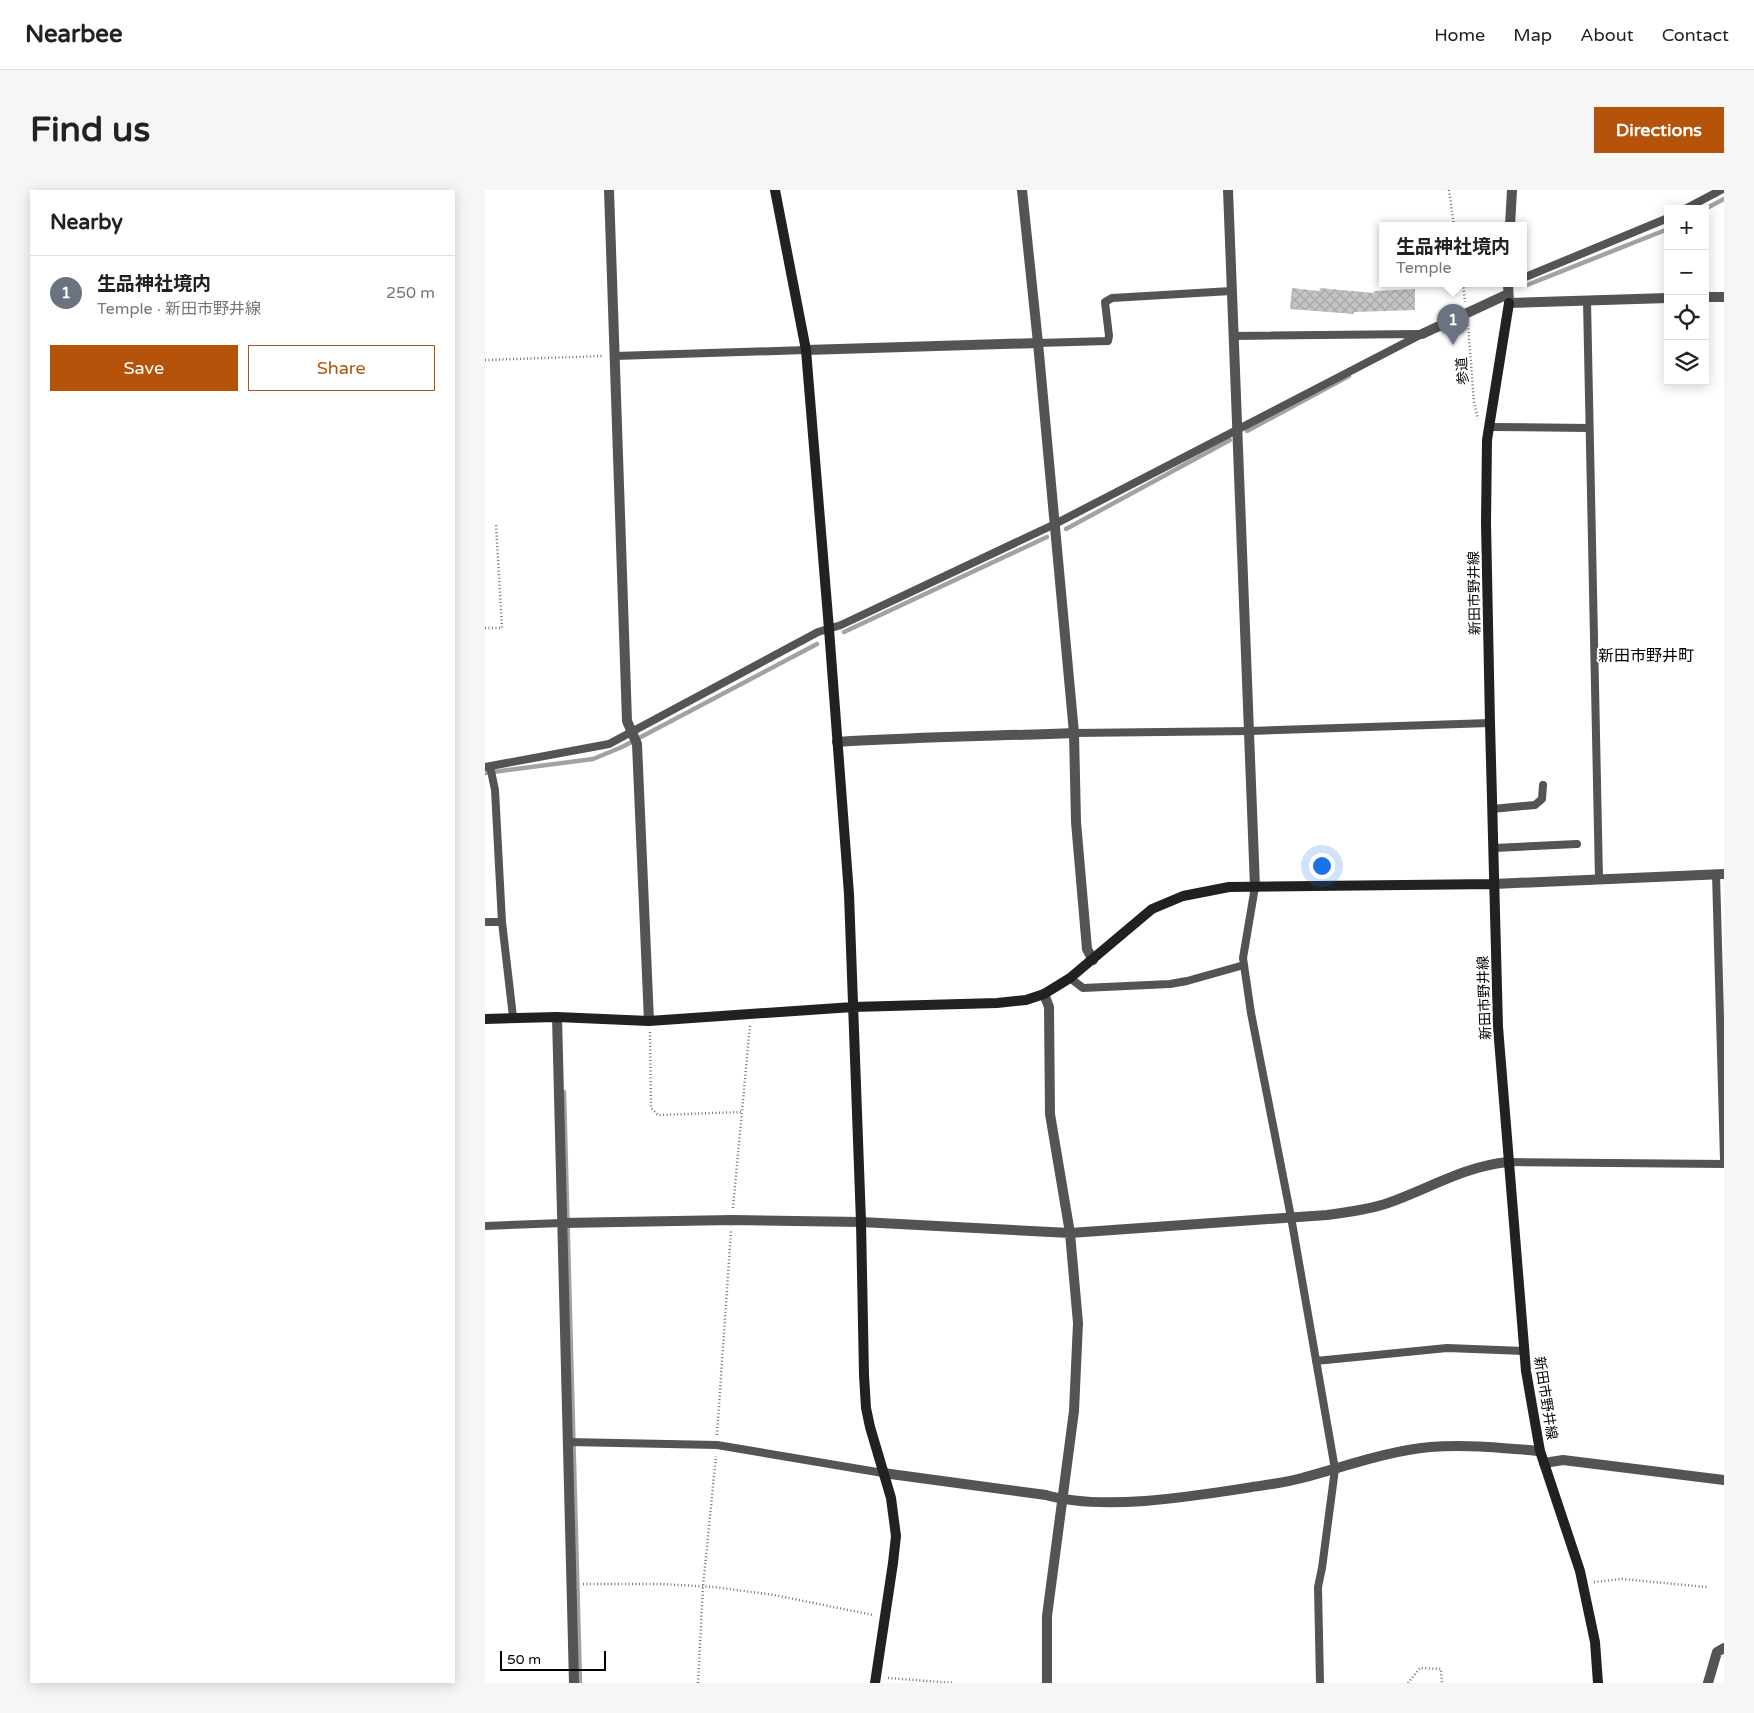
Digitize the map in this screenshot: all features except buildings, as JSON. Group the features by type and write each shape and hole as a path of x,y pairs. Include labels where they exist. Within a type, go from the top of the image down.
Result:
{"street":[{"path":"609,190 627,721 637,744 649,1021"},
{"path":"775,190 806,350 849,894 866,1408 891,1498 895,1536 876,1680"},
{"path":"1022,190 1074,733 1076,822 1087,949 1093,960"},
{"path":"1228,190 1255,887"},
{"path":"1510,222 1512,190"},
{"path":"1422,334 1467,313 1509,290 1587,301 1664,298"},
{"name":"新田市野井線","path":"1509,290 1485,427 1487,440 1486,523 1498,1027 1526,1371 1540,1451 1580,1571 1595,1642 1598,1683"},
{"path":"1709,297 1724,297"},
{"path":"806,350 1038,343"},
{"path":"837,742 914,737 975,737 1074,733"},
{"path":"485,1019 557,1017 649,1021 853,1007 997,1003 1026,1000 1044,994 1070,978 1152,909 1183,896 1229,887 1495,884 1720,874"},
{"path":"1044,994 1049,1007 1050,1114 1070,1233 1078,1323 1075,1411 1047,1616 1047,1683"},
{"path":"557,1017 574,1683"},
{"path":"562,1223 732,1220 861,1222 1070,1233 1327,1215 1387,1203 1490,1163 1508,1162"},
{"path":"883,1473 1046,1495 1064,1500 1123,1501 1200,1495 1300,1479 1394,1454 1430,1447 1463,1446 1540,1451"},
{"path":"1544,1463 1563,1460 1724,1480"},
{"path":"1708,1683 1717,1652 1724,1648"}],"lane":[{"path":"1693,205 1721,190"},
{"path":"1527,276 1664,220"},
{"path":"1038,343 1107,340 1109,336 1105,302 1111,298 1231,290"},
{"path":"1587,301 1599,879"},
{"path":"1234,336 1422,334"},
{"path":"513,1017 502,922 495,790 492,776 487,766 609,744 818,632 829,629 1055,524 1422,334"},
{"path":"615,356 806,350"},
{"path":"1485,427 1589,428"},
{"path":"1074,733 1250,731 1490,723"},
{"path":"1492,810 1535,805 1542,799 1543,785"},
{"path":"1493,848 1577,844"},
{"path":"1720,874 1724,1160"},
{"path":"1255,887 1243,958 1251,1013 1291,1217 1335,1469 1318,1587 1320,1683"},
{"path":"485,922 502,922"},
{"path":"1070,978 1083,988 1170,984 1244,965"},
{"path":"1508,1162 1724,1164"},
{"path":"485,1226 562,1223"},
{"path":"1316,1361 1447,1348 1524,1351"},
{"path":"568,1442 717,1445 883,1473"}],"path":[{"path":"1449,190 1453,222"},
{"name":"参道","path":"1463,287 1474,402 1485,427"},
{"path":"485,360 615,356"},
{"path":"485,628 502,628 497,524"},
{"path":"698,1683 703,1587 717,1445 732,1220 751,1013"},
{"path":"649,1021 651,1108 657,1115 742,1112"},
{"path":"1583,1584 1622,1579 1707,1587"},
{"path":"572,1584 661,1584 714,1587 774,1595 885,1617"},
{"path":"1408,1683 1420,1668 1441,1668 1442,1683"},
{"path":"876,1680 954,1683"}],"waterway":[{"path":"1709,207 1724,199"},
{"path":"1527,285 1664,231"},
{"path":"1247,431 1349,376"},
{"path":"1066,529 1230,440"},
{"path":"844,632 1047,537"},
{"path":"485,773 593,759 622,747 817,644"},
{"path":"564,1092 580,1683"}],"place":[{"name":"生品神社境内","path":"1453,345"}],"district":[{"name":"新田市野井町","path":"1646,655"}]}
